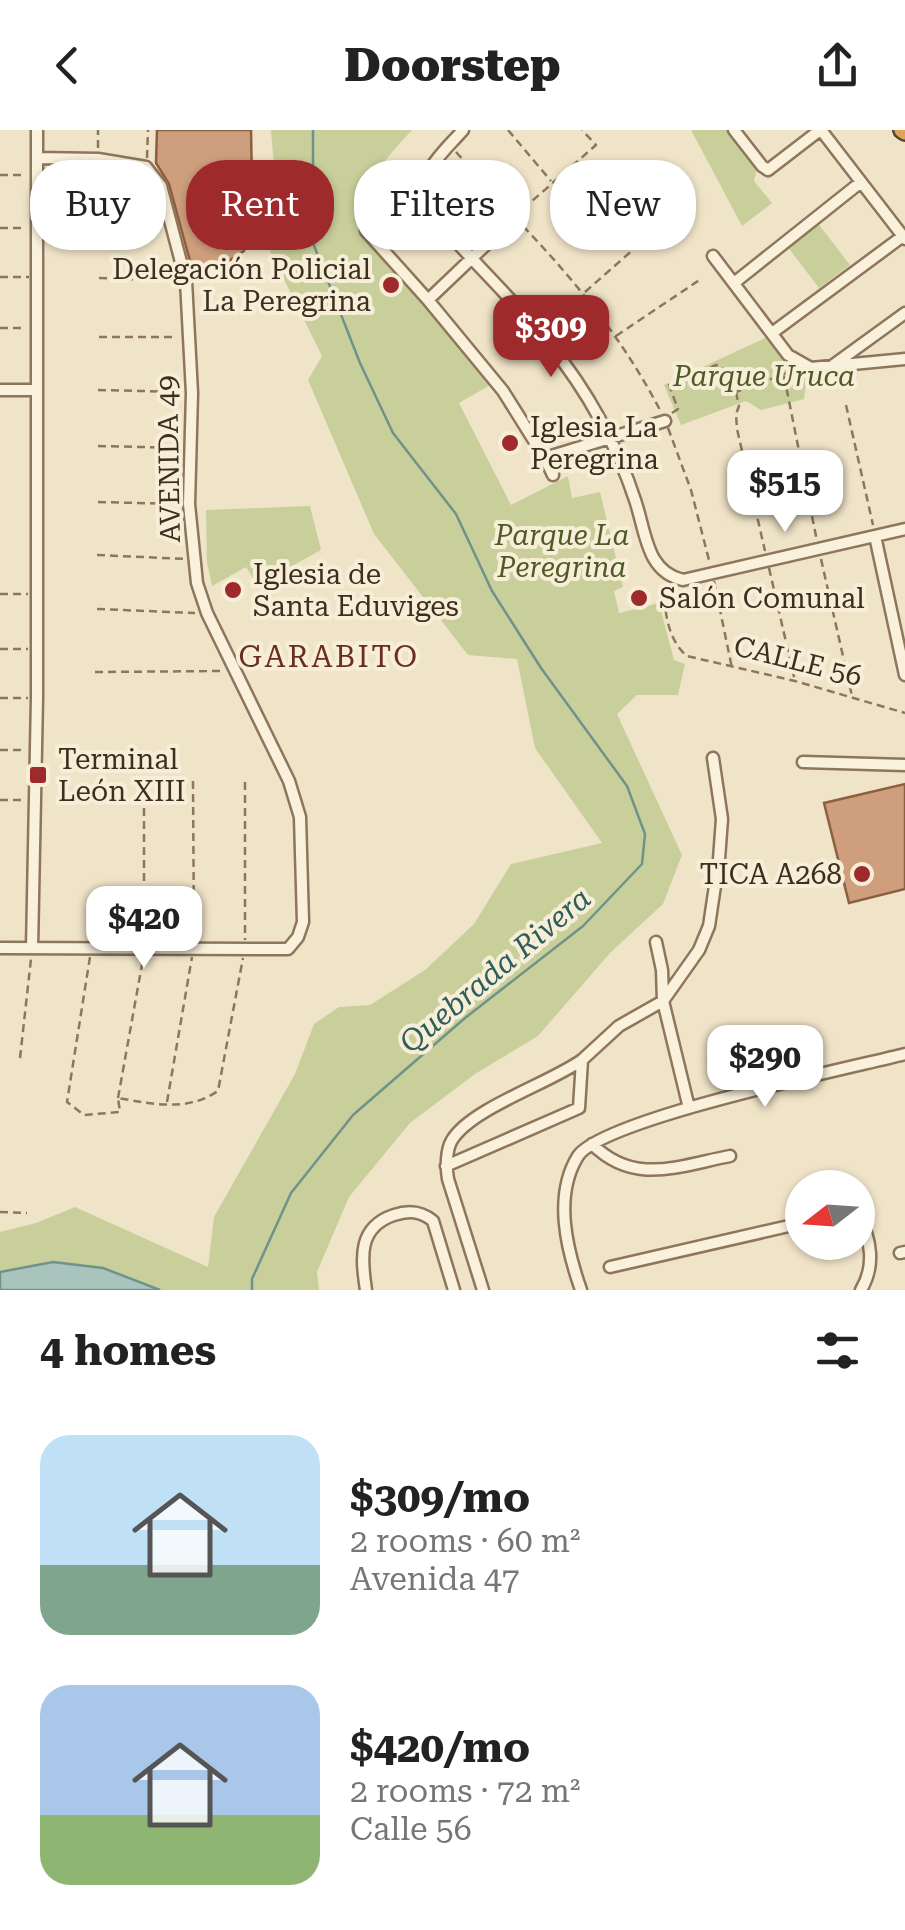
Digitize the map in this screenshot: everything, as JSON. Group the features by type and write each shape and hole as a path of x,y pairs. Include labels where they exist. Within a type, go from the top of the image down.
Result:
{"street":[{"path":"37,130 37,158 104,160"},
{"path":"463,130 422,180 421,194 426,207 553,347 581,388 627,476 654,562 666,577 683,580 905,529"},
{"path":"734,130 768,170 820,130 904,238 772,333"},
{"path":"734,284 862,182"},
{"name":"AVENIDA 49","path":"166,205 186,281 192,393 189,504 193,559 207,614 289,781 300,816 303,922 298,937 288,949 245,948"},
{"path":"32,948 37,698 37,250"},
{"path":"383,250 502,391 553,476"},
{"path":"428,300 481,250"},
{"path":"713,256 788,355 799,362 811,368 905,359"},
{"path":"832,367 905,313"},
{"path":"0,390 36,390"},
{"path":"545,458 664,418"},
{"path":"875,536 905,675"},
{"path":"483,1290 446,1166 450,1142 470,1120 565,1072 619,1026 664,1001 699,950 709,926 722,820 713,758"},
{"path":"803,762 905,765"},
{"path":"656,942 664,1001 689,1108"},
{"path":"0,948 245,948"},
{"path":"580,1290 566,1239 566,1196 579,1156 592,1144 614,1132 689,1108 905,1054"},
{"path":"446,1166 579,1108 582,1060"},
{"path":"592,1144 606,1157 636,1172 730,1156"},
{"path":"366,1290 364,1245 369,1230 376,1221 406,1211 433,1221 454,1290"},
{"path":"610,1268 785,1227"},
{"path":"860,1290 870,1275 869,1260"}],"path":[{"path":"98,130 98,159"},
{"path":"146,160 148,130"},
{"path":"508,130 550,180"},
{"path":"578,160 596,145 582,130"},
{"path":"450,145 463,160"},
{"path":"0,174 30,175"},
{"path":"530,203 550,184"},
{"path":"0,228 30,228"},
{"path":"584,293 633,250"},
{"path":"0,277 36,277"},
{"path":"99,278 186,281"},
{"path":"616,336 701,280"},
{"path":"0,328 37,328"},
{"path":"99,336 189,337"},
{"path":"736,392 784,376 799,362"},
{"path":"664,418 677,410 670,384 716,365 722,367 730,388 736,392 737,429 795,681"},
{"path":"784,376 852,696"},
{"path":"98,390 192,393"},
{"path":"846,405 875,536"},
{"path":"98,446 190,448"},
{"path":"98,502 189,504"},
{"path":"98,555 193,559"},
{"name":"CALLE 56","path":"666,577 664,601 681,653 905,713"},
{"path":"0,594 37,594"},
{"path":"97,609 207,614"},
{"path":"0,649 36,649"},
{"path":"95,672 237,671"},
{"path":"0,698 37,698"},
{"path":"0,750 36,750"},
{"path":"166,1106 194,949 193,781"},
{"path":"91,948 67,1102 84,1116 120,1112 118,1098 144,951 144,782"},
{"path":"118,1098 166,1106 205,1100 218,1091 245,948 245,782"},
{"path":"0,800 35,800"},
{"path":"20,1058 32,948"},
{"path":"0,1212 27,1212"}],"green space":[{"name":"Parque La Peregrina","path":"271,130 412,130 386,160 354,160 354,250 374,250 418,295 492,384 459,403 511,505 568,476 572,498 600,492 623,587 614,591 619,613 659,603 674,660 685,664 678,695 637,695 617,714 682,855 663,904 610,953 538,1036 475,1074 410,1123 349,1197 317,1272 319,1290 160,1290 103,1268 0,1272 0,1232 75,1207 208,1267 214,1217 295,1074 314,1024 339,1007 370,1005 425,970 474,924 511,864 602,843 535,748 517,659 468,655 374,534 308,380 322,356 269,250 334,250 334,160 273,160"},
{"path":"691,130 729,130 757,168 754,181 772,203 742,226"},
{"path":"817,222 850,265 819,288 787,246"},
{"name":"Parque Uruca","path":"767,337 808,369 804,399 761,410 746,401 681,425 664,385"},
{"path":"310,506 321,550 257,585 246,567 212,586 207,562 206,510"}],"water":[{"path":"53,1262 103,1268 160,1290 0,1290 0,1272"}],"building":[{"path":"157,130 251,130 252,160 186,160 186,246 166,179 166,160 156,160"},
{"path":"187,250 244,250 224,264 193,272"},
{"path":"905,784 905,889 849,903 824,803"}],"waterway":[{"name":"Quebrada Rivera","path":"252,1290 252,1279 291,1193 353,1115 465,1018 583,926 642,864 645,834 627,786 541,668 492,591 456,514 393,433 360,363 313,243 313,130"}],"place":[{"name":"Delegación Policial La Peregrina","path":"391,285"},
{"name":"Iglesia La Peregrina","path":"510,443"},
{"name":"Iglesia de Santa Eduviges","path":"233,590"},
{"name":"Salón Comunal","path":"639,598"},
{"name":"Terminal León XIII","path":"38,775"},
{"name":"TICA A268","path":"862,874"}],"district":[{"name":"GARABITO","path":"329,656"}]}
